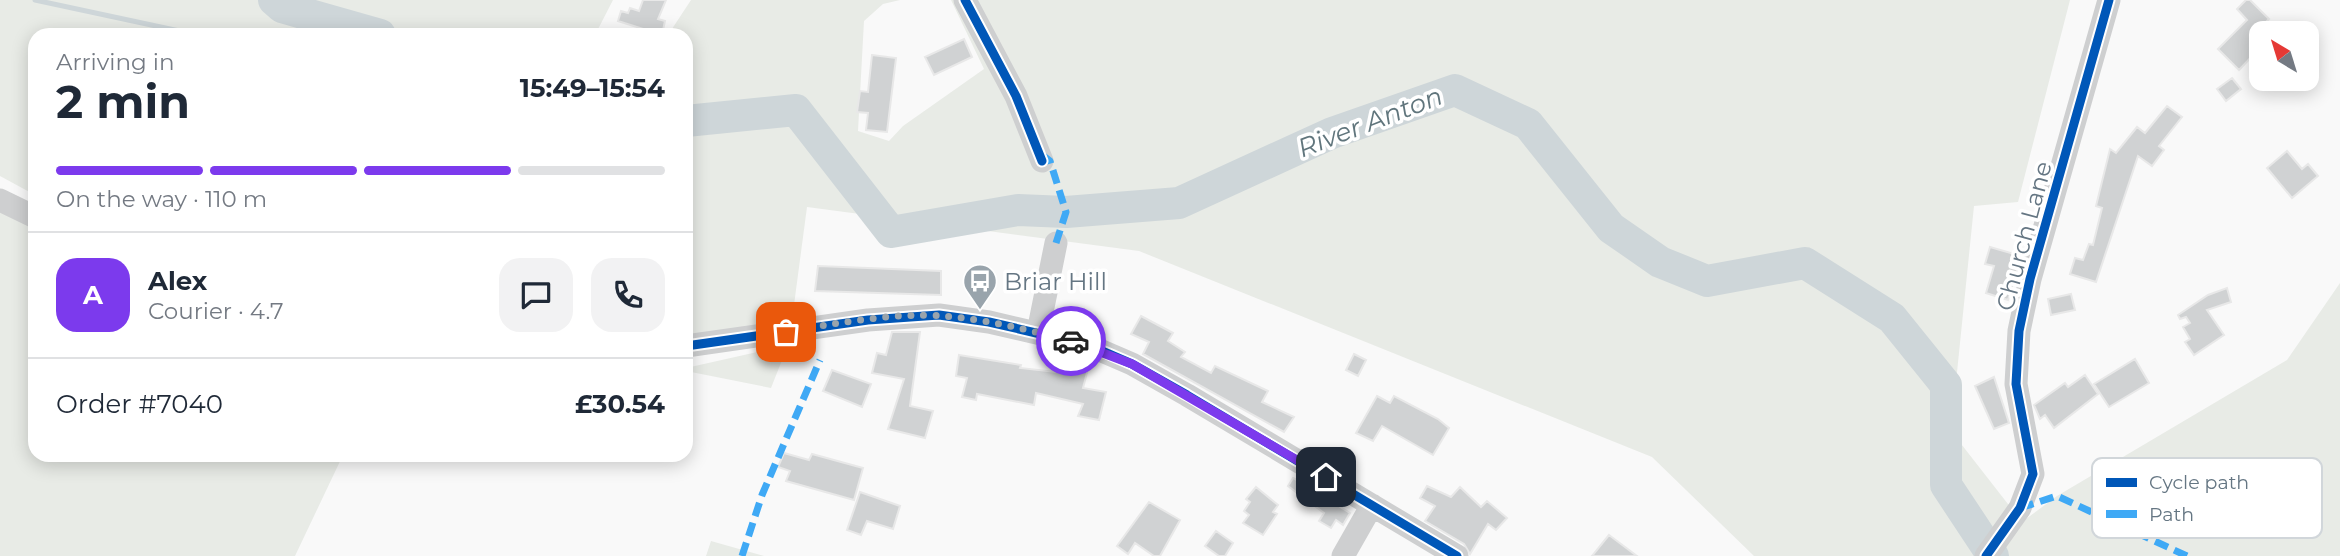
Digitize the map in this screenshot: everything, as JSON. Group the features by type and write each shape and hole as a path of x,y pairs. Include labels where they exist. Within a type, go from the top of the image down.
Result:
{"street":[{"path":"965,0 1016,96 1042,161"},
{"name":"Church Lane","path":"1986,556 2020,508 2033,474 2016,384 2019,331 2030,279 2109,0"},
{"path":"0,200 28,214"},
{"path":"1038,332 1056,243"},
{"path":"693,345 868,320 939,315 1038,332 1088,345 1132,364 1457,556"},
{"path":"1343,556 1372,505"}],"shaded area":[{"path":"0,0 613,0 599,28 28,28 28,191 0,176"},
{"path":"691,0 900,0 883,4 864,21 858,131 889,141 903,126 984,69 951,0 2070,0 2018,202 1974,206 1951,431 2022,522 2057,496 2092,475 2092,538 2322,538 2322,458 2121,458 2287,360 2340,283 2340,556 1754,556 1652,457 1139,251 807,207 792,320 693,336 693,28 673,28"},
{"path":"0,211 28,225 28,462 340,462 295,556 0,556"},
{"path":"788,345 771,388 693,372 693,366"},
{"path":"711,541 764,556 706,556"}],"building":[{"path":"643,0 666,0 658,19 665,21 664,28 640,28 618,21 621,11 628,13 630,8 639,11"},
{"path":"2246,0 2250,0 2269,19 2249,21 2249,59 2239,70 2218,49 2247,20 2237,9"},
{"path":"964,39 972,57 934,75 925,57"},
{"path":"872,55 896,58 887,132 866,130 868,113 857,112 860,91 868,92"},
{"path":"2232,78 2241,89 2226,101 2217,89"},
{"path":"2167,106 2182,117 2159,146 2164,150 2152,166 2138,156 2096,282 2070,274 2075,258 2083,260 2089,244 2093,245 2102,208 2096,206 2110,149 2116,153 2137,127 2145,133"},
{"path":"2287,151 2302,169 2308,164 2318,176 2292,198 2267,168"},
{"path":"1990,247 2021,256 2008,300 1986,293 1994,266 1985,264"},
{"path":"818,266 941,271 941,295 815,291"},
{"path":"2227,288 2231,302 2207,310 2224,335 2194,355 2185,342 2190,339 2183,327 2190,323 2186,317 2180,319 2178,315 2208,295"},
{"path":"2071,294 2075,310 2051,315 2048,299"},
{"path":"1141,316 1173,333 1168,341 1185,352 1181,357 1211,373 1215,366 1268,391 1262,402 1294,417 1284,432 1143,354 1149,342 1131,334"},
{"path":"892,332 920,332 910,406 933,411 925,438 888,429 904,379 872,373 877,353 886,355"},
{"path":"1354,354 1366,360 1358,376 1346,370"},
{"path":"959,355 1021,365 1020,368 1065,373 1067,365 1088,369 1083,388 1106,392 1099,420 1078,416 1083,404 1036,393 1034,405 977,394 976,400 962,397 967,378 956,376"},
{"path":"2135,359 2149,383 2109,407 2094,384"},
{"path":"832,370 871,384 862,407 823,391"},
{"path":"2085,375 2098,394 2054,428 2045,415 2040,419 2034,405 2065,383 2068,387"},
{"path":"1994,377 2009,423 1994,429 1975,386"},
{"path":"1377,396 1390,403 1394,396 1438,419 1449,428 1433,455 1382,426 1373,441 1356,433"},
{"path":"784,453 809,460 812,454 863,468 854,500 786,481 790,471 778,467"},
{"path":"1293,478 1328,495 1326,498 1350,513 1343,525 1336,520 1331,528 1319,521 1324,513 1288,486"},
{"path":"1427,486 1451,497 1460,487 1481,507 1487,501 1507,518 1496,530 1488,524 1470,554 1464,544 1425,521 1435,506 1420,498"},
{"path":"1256,487 1278,505 1273,512 1277,514 1263,535 1243,523 1249,515 1244,511 1250,502 1246,499"},
{"path":"860,492 900,506 893,529 867,521 861,535 847,530"},
{"path":"1149,502 1180,520 1160,556 1154,556 1135,543 1128,554 1117,546"},
{"path":"1216,531 1233,543 1225,556 1219,556 1205,546"},
{"path":"1609,535 1637,556 1592,556"}],"waterway":[{"path":"35,0 165,28"},
{"name":"River Anton","path":"274,0 282,7 356,28"},
{"name":"River Anton","path":"693,120 796,110 891,232 1018,210 1066,212 1179,203 1332,133 1455,90 1528,124 1611,228 1660,262 1707,281 1805,263 1892,318 1946,385 1946,485 1993,556"}],"marked path":[{"path":"1041,154 1050,161 1066,212 1056,243"},
{"path":"742,556 762,495 820,360"},
{"path":"2020,508 2057,496 2092,512"},
{"path":"2148,538 2187,556"}],"cycle path":[{"path":"965,0 1016,96 1042,161"},
{"path":"1986,556 2020,508 2033,474 2016,384 2019,331 2030,279 2109,0"},
{"path":"693,345 868,320 939,315 989,322 1088,345 1132,364 1187,395 1457,556"}],"way so far":[{"path":"786,332 868,320 939,315 989,322 1071,341"}],"place":[{"name":"Briar Hill","path":"980,311"}],"route":[{"path":"1071,341 1088,345 1132,364 1326,477"}]}
